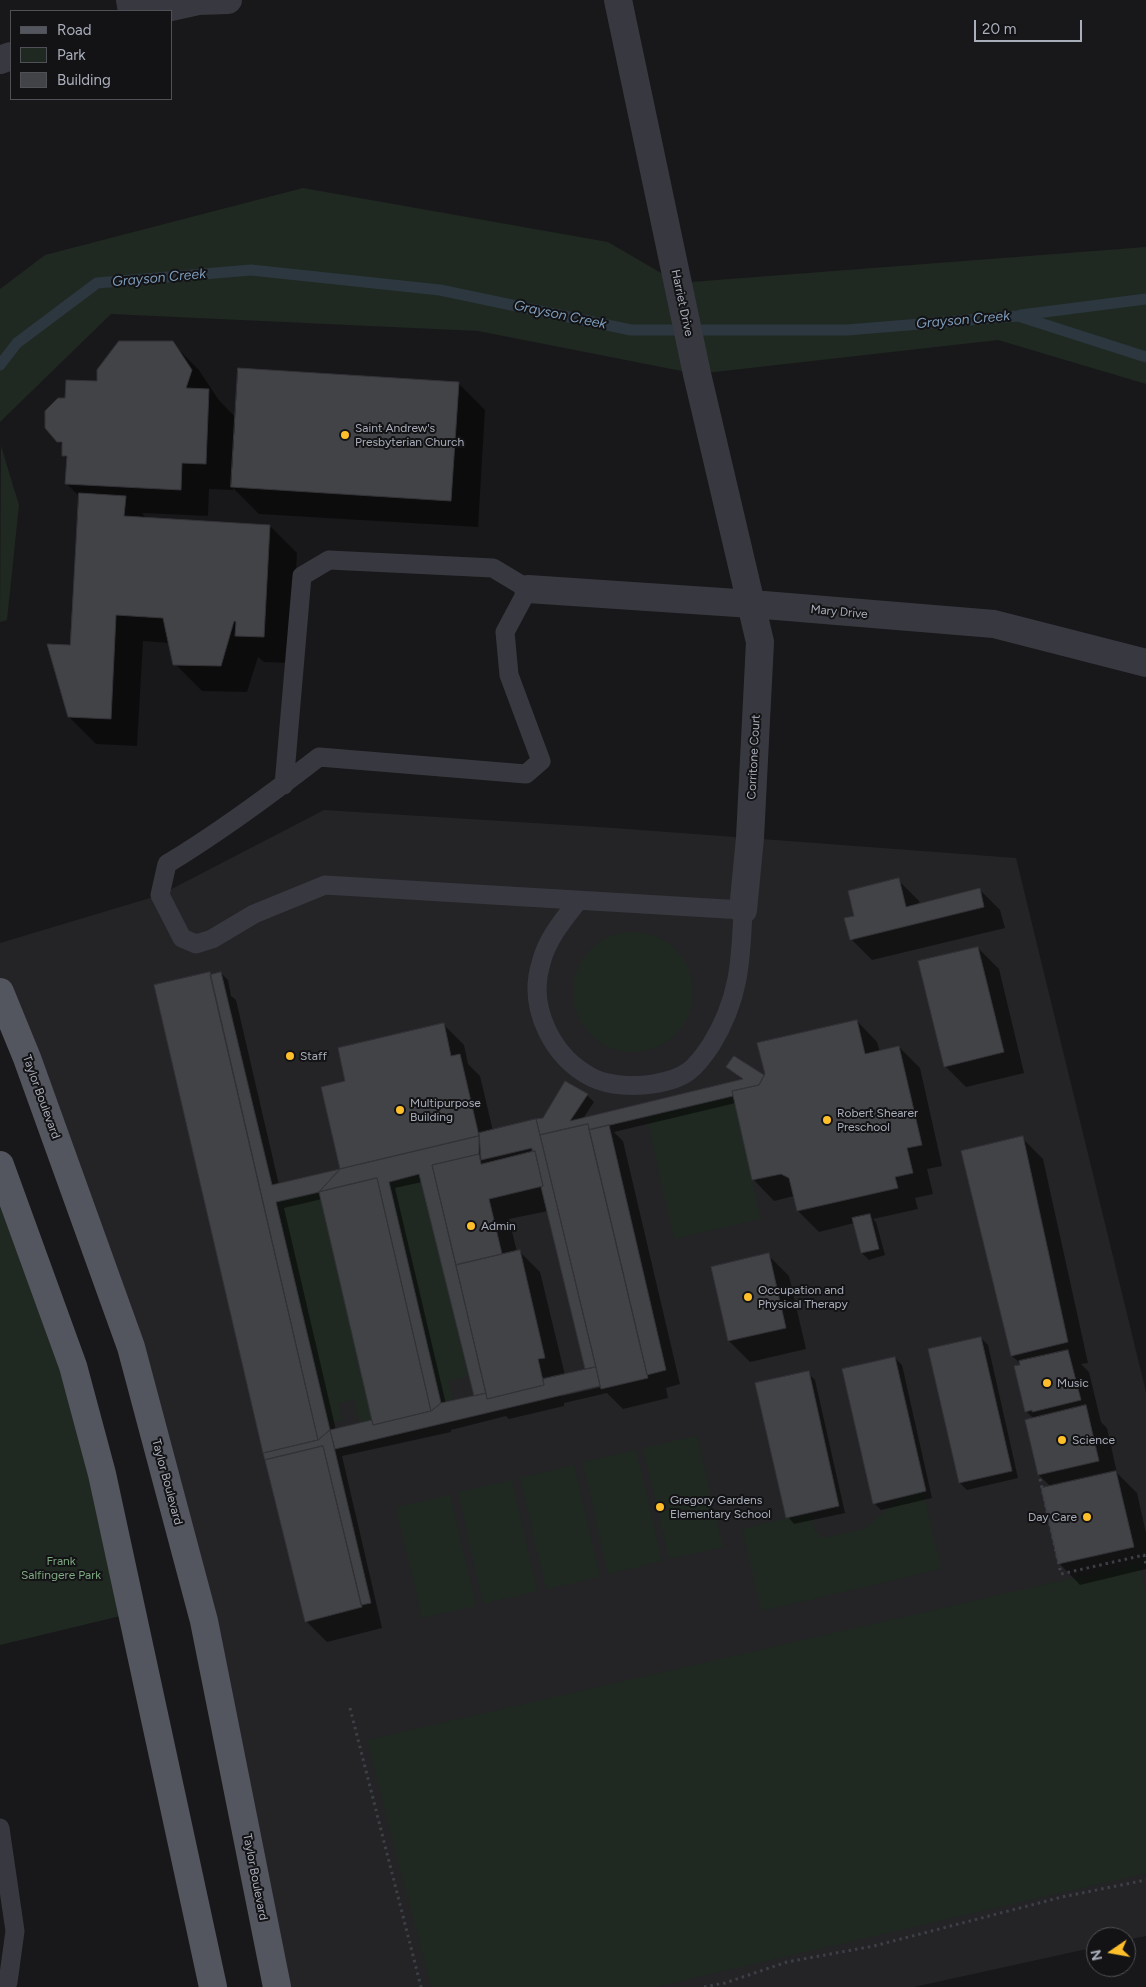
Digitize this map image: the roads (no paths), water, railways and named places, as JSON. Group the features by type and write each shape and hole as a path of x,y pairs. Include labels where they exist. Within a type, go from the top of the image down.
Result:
{"main road":[{"name":"Taylor Boulevard","path":"0,992 27,1058 131,1347 204,1621 277,1987"},
{"path":"0,1165 73,1366 102,1474 213,1987"}],"street":[{"path":"158,10 198,1 228,0"},
{"name":"Harriet Drive","path":"618,0 697,374 752,604"},
{"name":"Mary Drive","path":"528,589 752,604 994,624 1146,662"},
{"name":"Corritone Court","path":"743,910 750,838 760,642 752,604"}],"lane":[{"path":"284,785 302,576 329,560 493,568 528,589 505,632 510,675 541,761 526,774 319,757 284,785 205,841 167,864 160,895 182,938 196,944 212,938 254,914 326,885 743,910 741,963 732,1004 719,1032 705,1054 689,1072 667,1082 642,1086 595,1079 576,1068 552,1041 540,1011 538,978 541,962 554,932 578,901"},
{"path":"0,1828 15,1931 6,1987"}],"waterway":[{"name":"Grayson Creek","path":"0,365 17,343 97,283 251,270 440,290 631,330 847,330 1018,316 1146,357"},
{"path":"1021,315 1146,299"}],"place":[{"name":"Saint Andrew's Presbyterian Church","path":"345,435"},
{"name":"Staff","path":"290,1056"},
{"name":"Multipurpose Building","path":"400,1110"},
{"name":"Robert Shearer Preschool","path":"827,1120"},
{"name":"Admin","path":"471,1226"},
{"name":"Occupation and Physical Therapy","path":"748,1297"},
{"name":"Music","path":"1047,1383"},
{"name":"Science","path":"1062,1440"},
{"name":"Gregory Gardens Elementary School","path":"660,1507"},
{"name":"Day Care","path":"1087,1517"}],"park label":[{"name":"Frank Salfingere Park","path":"61,1568"}]}
